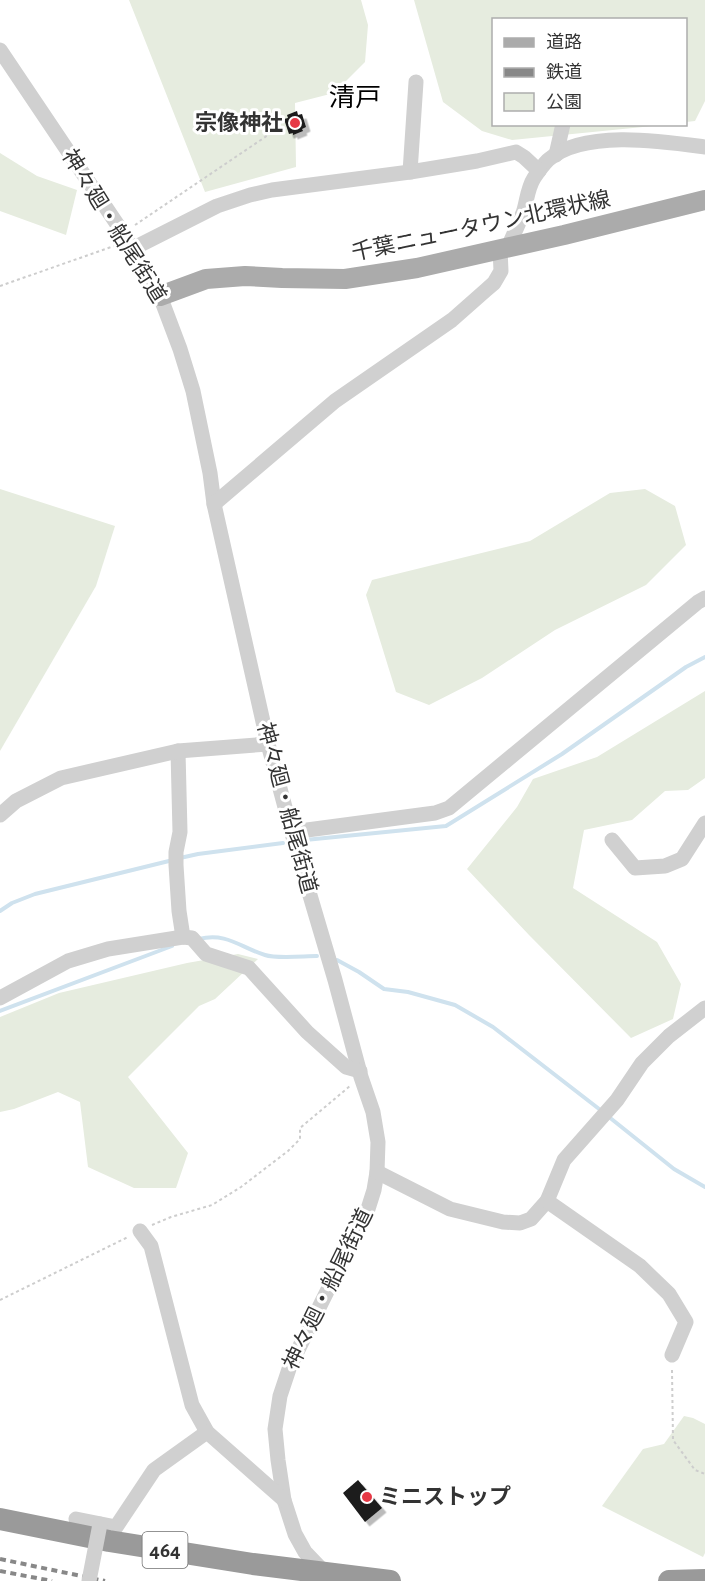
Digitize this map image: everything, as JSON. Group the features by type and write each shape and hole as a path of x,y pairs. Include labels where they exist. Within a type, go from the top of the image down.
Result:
{"highway":[{"name":"464","path":"0,1520 110,1541 328,1577 390,1581"},
{"path":"669,1581 705,1580"}],"main road":[{"name":"千葉ニュータウン北環状線","path":"160,296 206,279 245,276 345,279 417,268 705,200"}],"street":[{"name":"神々廻・船尾街道","path":"0,50 127,241 160,296 180,349 193,392 214,504 268,744 373,1112 378,1142 374,1190 368,1209 290,1366 280,1396 275,1429 284,1500 295,1534 305,1552 328,1577"},
{"path":"411,172 416,82"},
{"path":"556,155 563,126"},
{"path":"214,504 335,401 452,320 494,283 501,271 504,248 523,212 533,180 548,160 573,147 594,142 629,139 659,140 705,147"},
{"path":"127,241 217,206 272,190 411,172 516,152 539,171"},
{"path":"294,837 435,813 449,808 705,598"},
{"path":"0,814 16,801 61,778 178,751 268,744"},
{"path":"178,751 180,832 176,865 179,911 192,941 206,954 249,968 307,1032 346,1066 361,1074"},
{"path":"612,840 635,868 665,866 682,859 705,823"},
{"path":"0,998 68,961 108,949 192,941"},
{"path":"377,1172 450,1209 503,1222 520,1223 531,1219 547,1201 564,1160 617,1100 642,1063 669,1036 705,1008"},
{"path":"547,1201 640,1266 669,1294 686,1322 672,1355"},
{"path":"140,1231 151,1246 192,1405 207,1432 284,1500"},
{"path":"76,1519 116,1527 154,1470 207,1432"},
{"path":"89,1581 100,1524"}],"path":[{"path":"0,286 127,241 277,129"},
{"path":"0,1300 171,1217 212,1205 241,1187 288,1151 300,1139 300,1128 361,1074"},
{"path":"672,1355 673,1440 695,1470 705,1474"}],"green space":[{"path":"129,0 361,0 368,25 365,62 334,93 295,103 296,167 205,192"},
{"path":"414,0 705,0 705,101 695,121 687,122 687,18 492,18 492,126 653,126 512,140 482,131 443,102"},
{"path":"0,153 37,176 77,190 66,235 0,211"},
{"path":"0,489 115,526 96,586 0,751"},
{"path":"645,489 675,506 686,545 646,585 555,630 482,678 429,705 396,692 366,595 372,580 530,541 610,493"},
{"path":"705,691 705,778 688,790 665,791 632,820 584,830 573,888 657,942 681,984 673,1019 631,1038 467,869 517,807 533,779 597,757"},
{"path":"238,954 258,959 215,999 199,1006 128,1077 188,1153 176,1188 134,1188 88,1167 80,1102 58,1092 0,1112 0,1017 59,993 187,963"},
{"path":"684,1416 705,1424 705,1553 703,1557 602,1506 643,1449 664,1444"}],"building":[{"name":"宗像神社","path":"297,111 298,115 302,114 306,127 302,129 303,131 293,135 293,133 289,134 284,119 288,118 287,115"},
{"path":"358,1480 382,1508 365,1522 343,1493"}],"waterway":[{"path":"305,840 446,826 562,754 686,667 705,657"},
{"path":"180,858 283,843"},
{"path":"0,911 12,903 35,894 173,860"},
{"path":"199,939 209,937 226,939 270,956 317,956"},
{"path":"0,1011 172,946"},
{"path":"337,960 384,989 408,992 455,1005 493,1027 603,1112"},
{"path":"609,1117 674,1169 705,1187"}],"railway":[{"path":"0,1559 105,1581"},
{"path":"0,1571 52,1581"}],"place":[{"name":"宗像神社","path":"295,123"},
{"name":"ミニストップ","path":"367,1497"}],"district":[{"name":"清戸","path":"355,98"}]}
